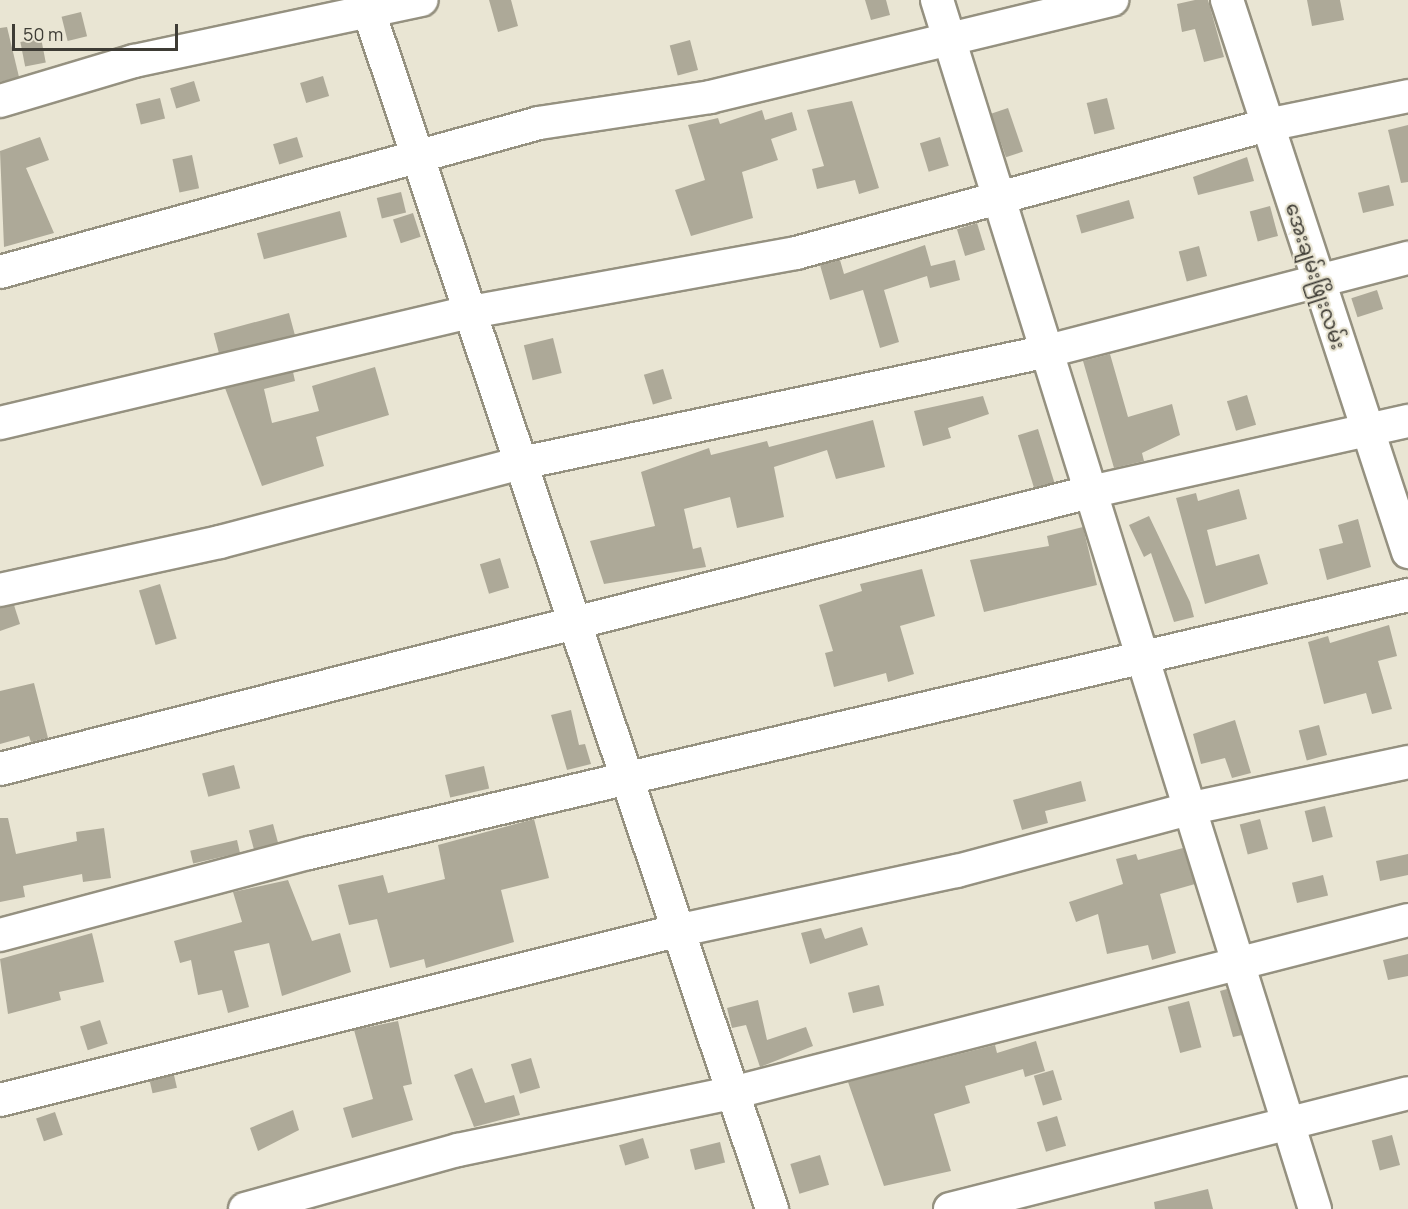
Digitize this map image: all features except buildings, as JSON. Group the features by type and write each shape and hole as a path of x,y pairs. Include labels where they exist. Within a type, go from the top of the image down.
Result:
{"street":[{"path":"0,101 134,61 367,7 422,0"},
{"path":"937,0 1002,197 1090,492 1242,960 1316,1209"},
{"path":"0,272 416,160 539,123 710,97 951,41 1112,0"},
{"name":"အေးချမ်းဖြိုးလမ်း","path":"1227,0 1408,552"},
{"path":"367,7 466,313 772,1209"},
{"path":"0,423 466,313 796,253 1267,125 1408,96"},
{"path":"0,590 220,542 517,464 1048,351 1408,258"},
{"path":"0,769 571,622 1090,492 1368,432 1408,421"},
{"path":"0,935 309,853 625,781 1408,595"},
{"path":"0,1100 676,931 957,871 1192,808 1408,762"},
{"path":"245,1209 458,1150 732,1093 1242,960 1408,920"},
{"path":"950,1209 1291,1125 1408,1093"}]}
